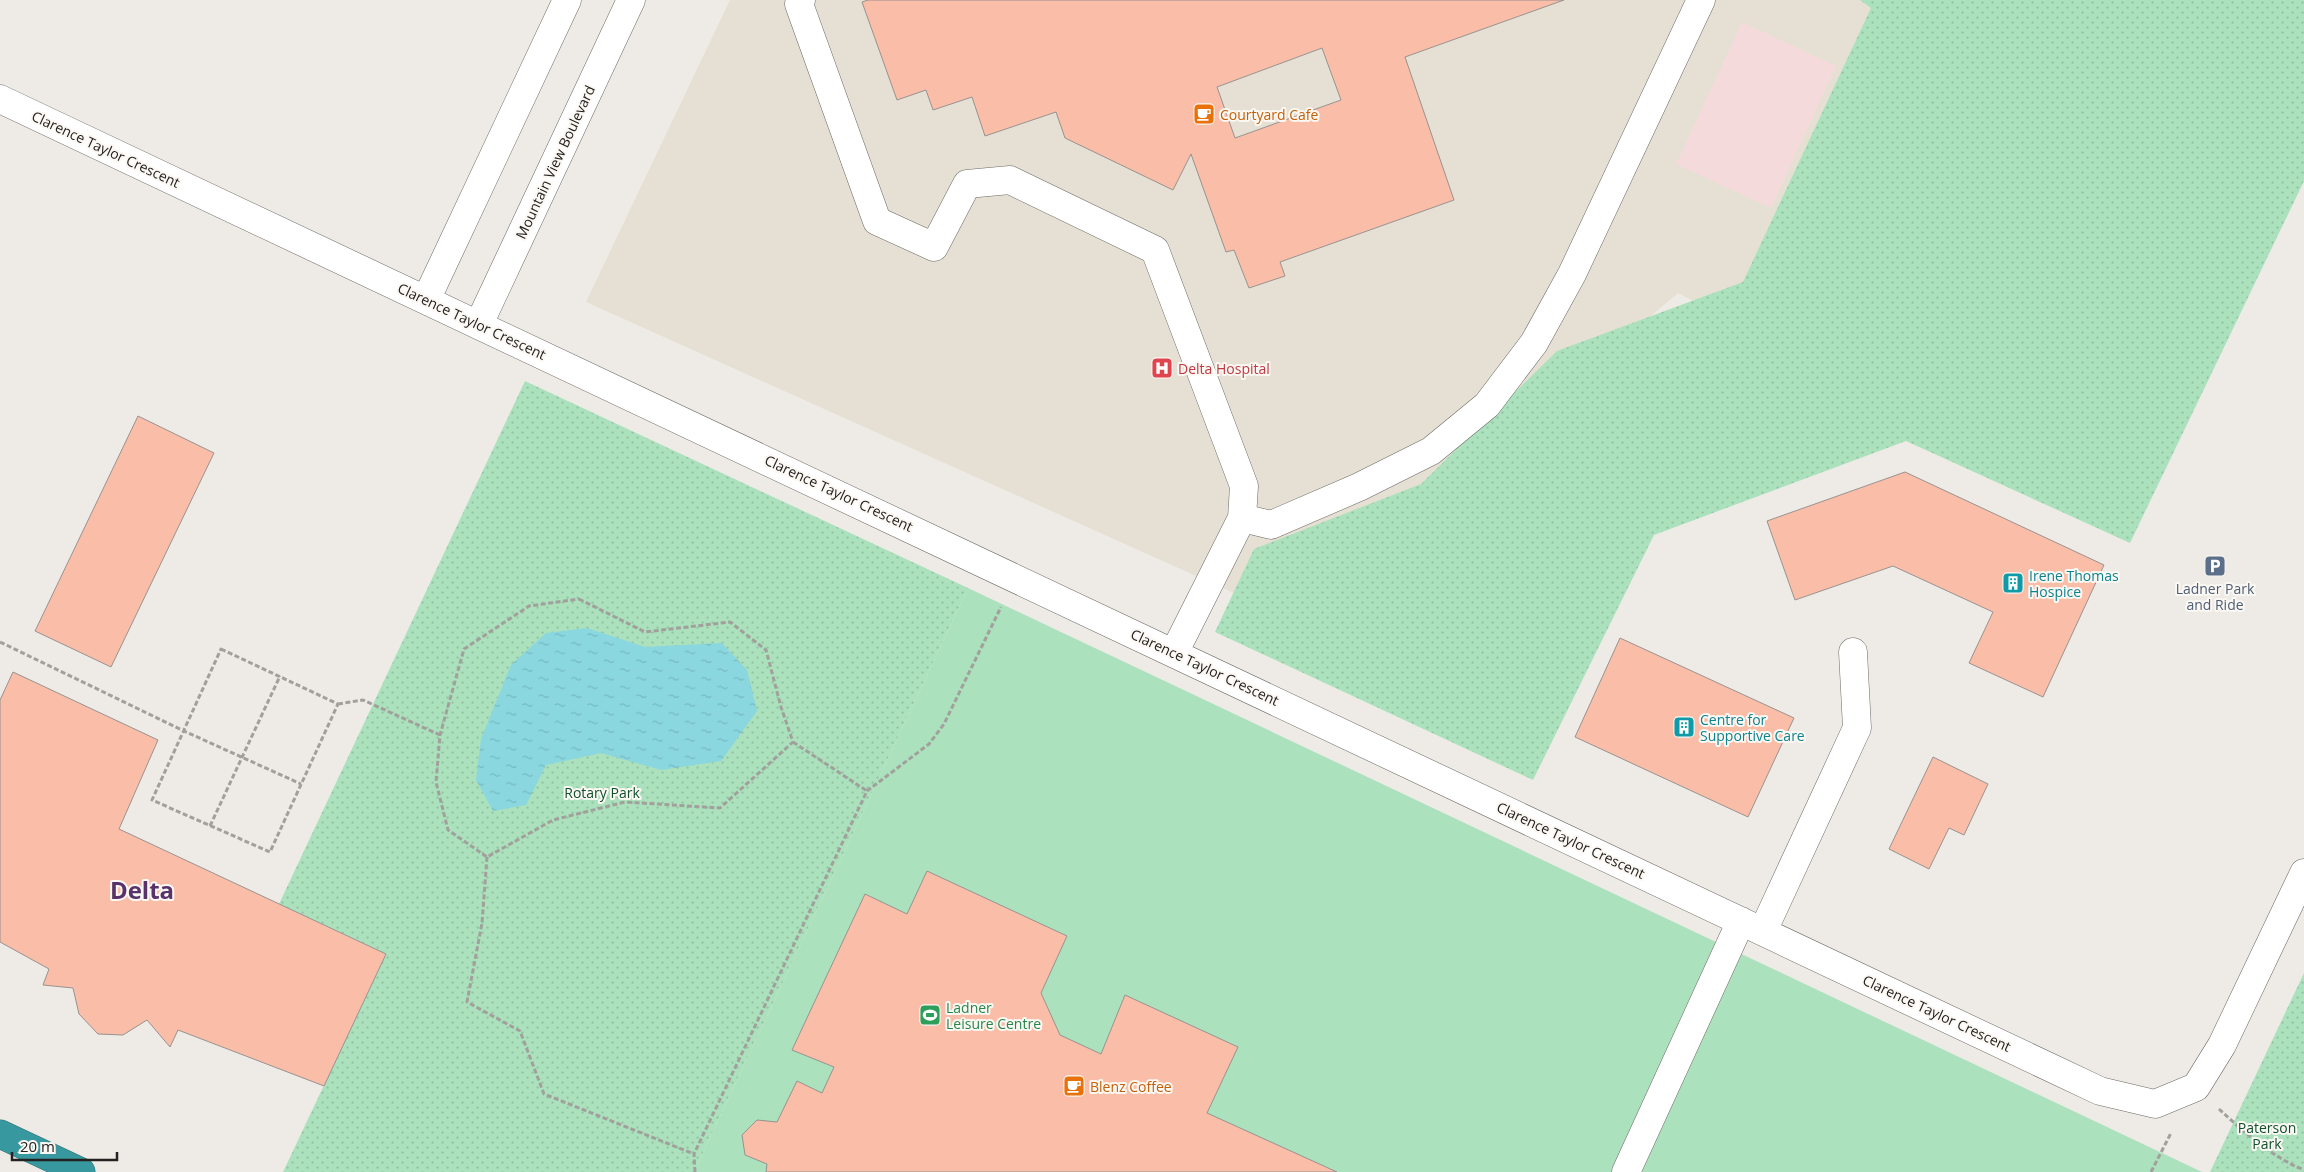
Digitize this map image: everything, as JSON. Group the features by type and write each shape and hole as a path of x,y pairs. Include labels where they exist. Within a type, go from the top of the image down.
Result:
{"highway":[{"path":"0,1134 81,1172"}],"street":[{"path":"426,300 567,0"},
{"name":"Mountain View Boulevard","path":"479,324 632,0"},
{"path":"800,0 799,4 877,221 934,247 966,184 1010,180 1155,250 1244,486 1242,518 1174,652"},
{"path":"1242,518 1271,524 1359,487 1431,451 1487,405 1534,343 1572,274 1701,0"},
{"name":"Clarence Taylor Crescent","path":"0,99 2100,1091 2155,1104 2196,1087"},
{"path":"1626,1172 1752,926 1857,728 1853,652"},
{"path":"2196,1087 2222,1045 2304,873"}],"path":[{"path":"695,1172 694,1154 867,791 929,744 944,724 1015,577"},
{"path":"487,857 448,830 436,782 440,735 464,649 529,606 579,599 645,632 730,622 766,650 781,707 793,742 867,791"},
{"path":"0,642 184,731 301,784"},
{"path":"338,704 270,852 152,800 222,649 338,704 363,700 440,735"},
{"path":"210,826 280,676"},
{"path":"487,857 553,820 625,802 720,808 793,742"},
{"path":"487,857 482,924 467,1002 520,1031 544,1094 694,1154"},
{"path":"2196,1087 2238,1126 2287,1163 2304,1170"}],"shaded area":[{"name":"Delta Hospital","path":"730,0 2304,0 2304,181 2126,528 1678,293 1510,435 1263,606 586,302"},
{"path":"1742,22 1836,66 1771,208 1676,164"}],"green space":[{"path":"1860,0 2304,0 2304,181 2130,543 1906,441 1654,535 1533,780 1215,632 1254,549 1421,484 1557,351 1743,282 1871,8"},
{"name":"Rotary Park","path":"525,381 968,588 694,1172 283,1172 386,954 279,904"},
{"path":"968,588 2202,1172 694,1172"},
{"name":"Paterson Park","path":"2304,973 2304,1172 2210,1172"}],"water":[{"path":"587,628 645,647 722,643 747,670 757,711 721,761 661,770 601,753 546,765 526,805 493,811 476,780 481,739 511,665 546,633"}],"building":[{"path":"868,0 1564,0 1405,57 1454,200 1280,262 1285,276 1249,288 1234,250 1226,252 1191,154 1173,190 1065,138 1056,112 985,136 972,97 933,110 926,90 897,100 862,2","holes":["1322,48 1341,100 1235,138 1217,87"]},
{"path":"138,416 214,453 111,667 35,631"},
{"name":"Irene Thomas Hospice","path":"1905,472 2104,565 2043,697 1969,663 1993,612 1893,566 1795,600 1767,521"},
{"name":"Centre for Supportive Care","path":"1620,638 1794,718 1748,817 1575,737"},
{"path":"13,672 158,740 119,829 386,954 324,1086 178,1030 170,1047 147,1020 123,1035 98,1034 79,1014 73,988 43,985 49,969 0,942 0,700"},
{"path":"1933,757 1988,784 1964,835 1949,828 1929,869 1889,849"},
{"name":"Ladner Leisure Centre","path":"927,871 1067,936 1041,993 1060,1035 1101,1054 1125,995 1238,1047 1207,1113 1337,1172 766,1172 767,1164 745,1155 742,1135 757,1120 777,1122 797,1081 822,1093 834,1067 792,1050 865,894 907,914"}],"place":[{"name":"Courtyard Cafe","path":"1204,114"},
{"name":"Delta Hospital","path":"1162,368"},
{"name":"Ladner Park and Ride","path":"2215,566"},
{"name":"Irene Thomas Hospice","path":"2013,583"},
{"name":"Centre for Supportive Care","path":"1684,727"},
{"name":"Ladner Leisure Centre","path":"930,1015"},
{"name":"Blenz Coffee","path":"1074,1086"}],"district":[{"name":"Delta","path":"142,889"}]}
